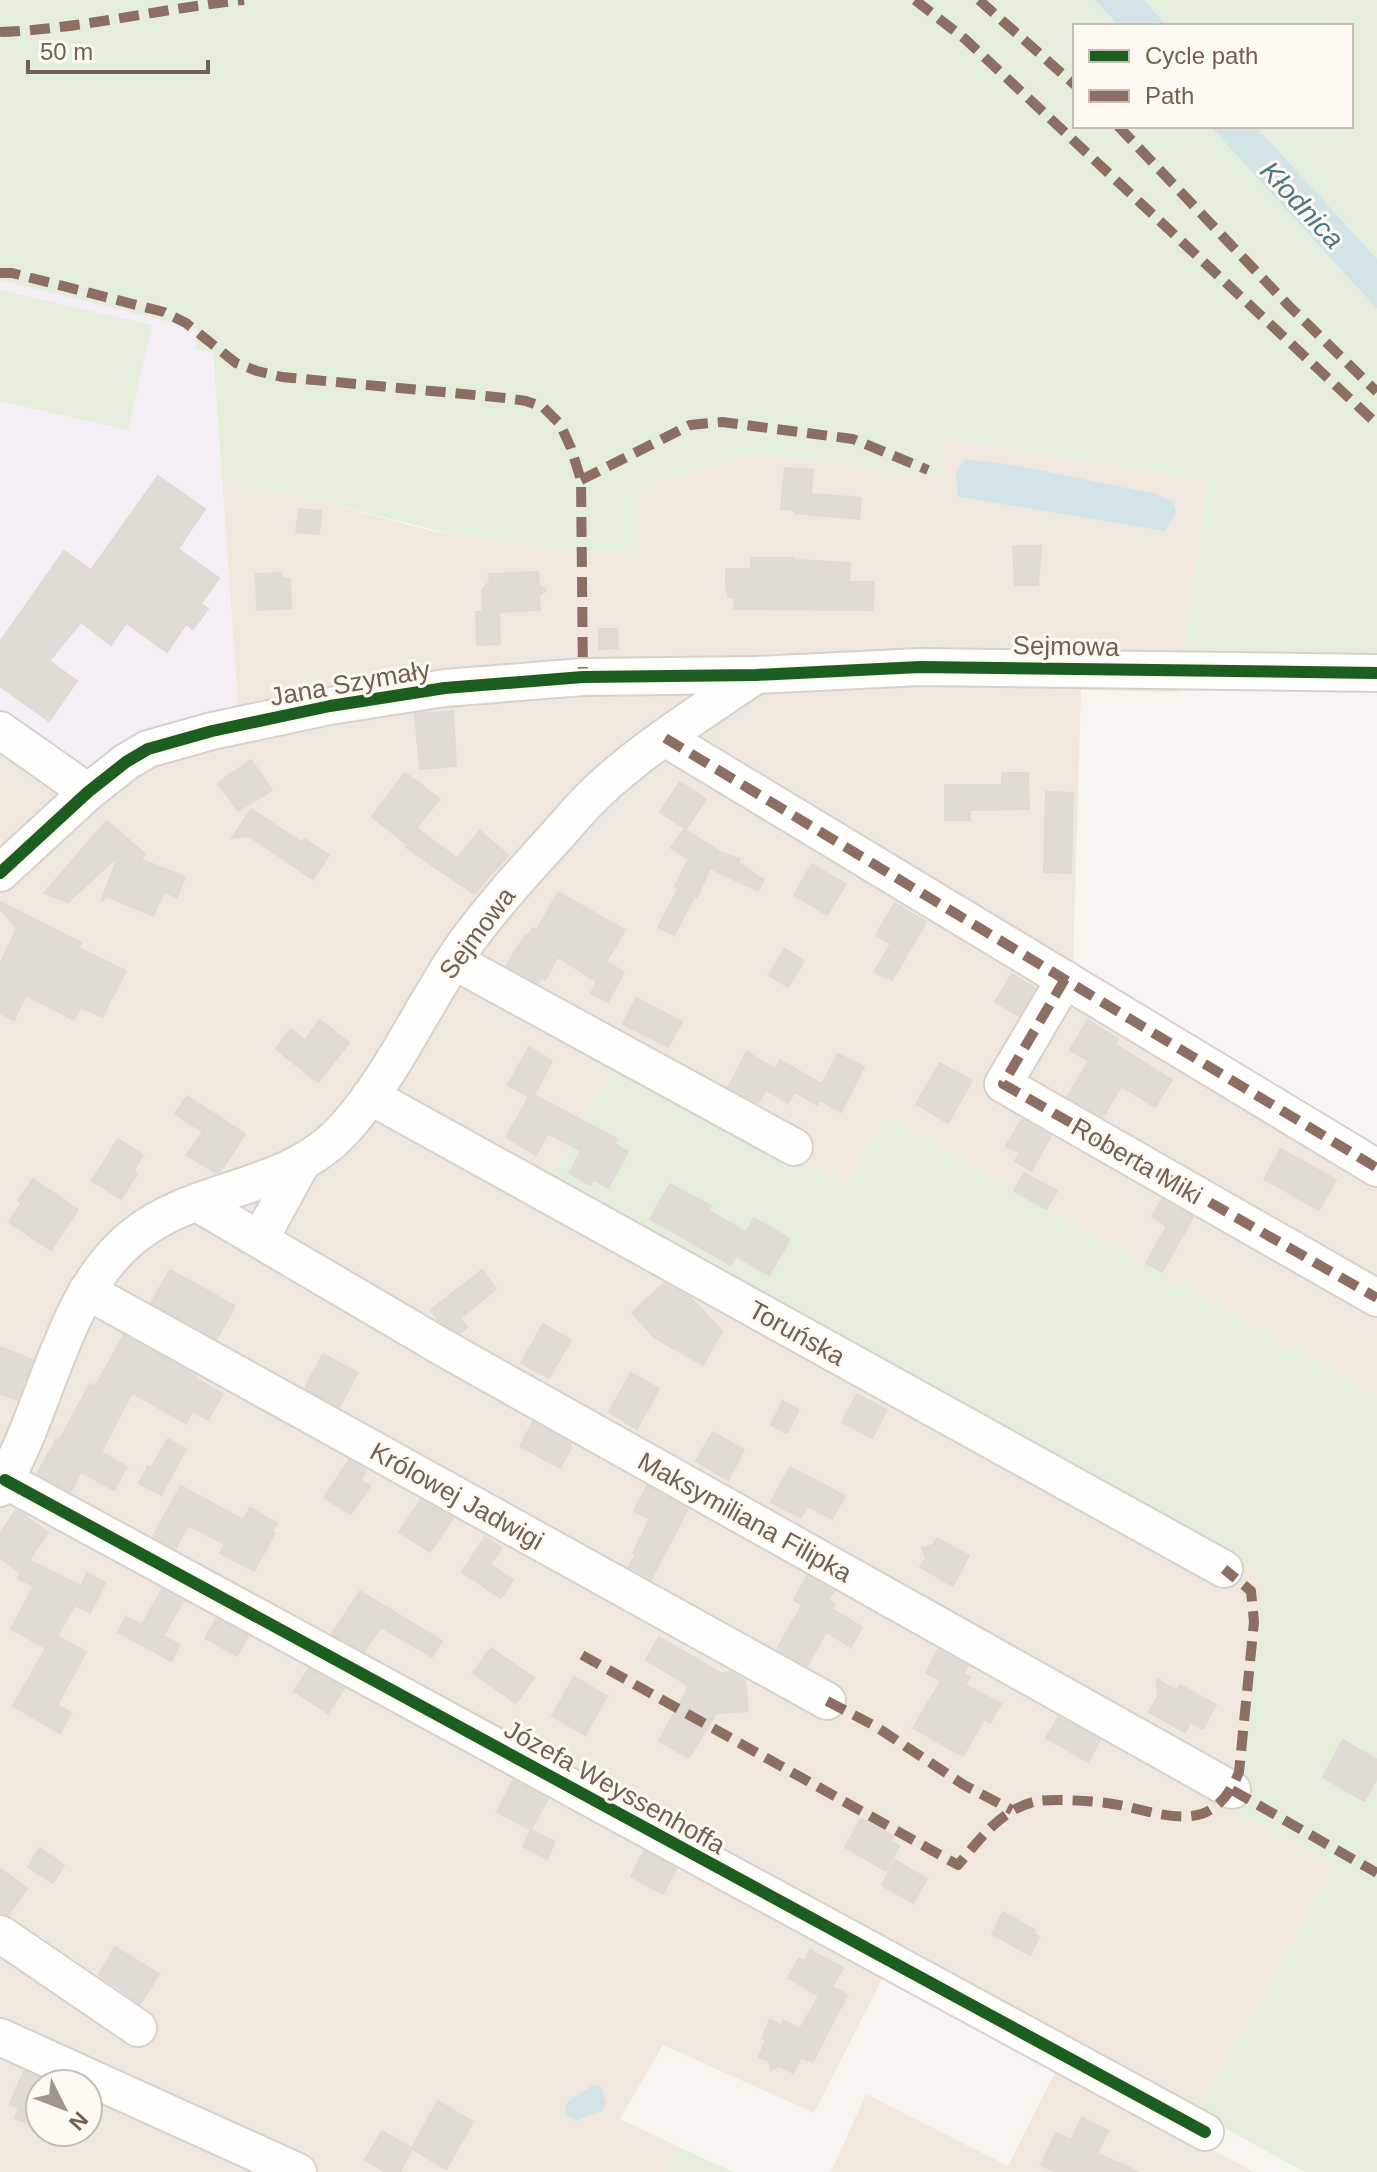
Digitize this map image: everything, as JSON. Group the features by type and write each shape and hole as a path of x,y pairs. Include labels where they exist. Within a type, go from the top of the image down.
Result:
{"street":[{"name":"Sejmowa","path":"2,1484 87,1291 108,1260 136,1234 197,1203 301,1164 328,1147 370,1096 454,961 495,905 596,793 665,738 756,675 920,667 1377,673"},
{"name":"Jana Szymały","path":"0,873 88,792 126,762 148,749 212,731 330,706 445,688 583,677 756,675"},
{"path":"0,730 88,792"},
{"path":"665,738 1377,1168"},
{"path":"454,961 794,1147"},
{"name":"Roberta Miki","path":"1065,979 1003,1084 1377,1298"},
{"name":"Toruńska","path":"370,1096 1224,1569"},
{"path":"260,1239 301,1164"},
{"name":"Maksymiliana Filipka","path":"197,1203 476,1366 1232,1790"},
{"name":"Królowej Jadwigi","path":"87,1291 827,1701"},
{"name":"Józefa Weyssenhoffa","path":"2,1484 1205,2132"},
{"path":"0,1934 138,2028"},
{"path":"0,2037 298,2172"}],"shaded area":[{"path":"0,280 211,332 238,706 156,729 89,770 0,709"},
{"path":"941,437 1208,481 1179,692 1081,690 1073,964 1377,1151 1377,1396 885,1117 847,1185 619,1059 548,1180 1266,1578 1236,1811 1336,1865 1197,2113 898,1948 814,2113 663,2045 620,2119 681,2148 667,2172 0,2172 0,709 89,769 156,729 238,706 222,480 319,501 432,531 572,551 637,553 636,489 750,454 943,476"},
{"path":"1058,2066 1254,2172 831,2172 866,2094 1008,2166"}],"green space":[{"path":"0,0 1095,0 1117,24 1073,24 1073,128 1212,128 1377,309 1377,664 1183,663 1208,481 942,437 943,476 750,454 637,489 637,553 572,551 451,534 222,480 213,352 195,349 198,329 0,280"},
{"path":"1144,0 1377,0 1377,259 1258,128 1353,128 1353,24 1165,24"},
{"path":"0,290 152,325 128,430 0,401"},
{"path":"619,1059 847,1185 885,1117 1377,1396 1377,2172 1305,2172 1197,2113 1336,1866 1236,1811 1266,1578 548,1180"},
{"path":"681,2148 733,2172 667,2172"}],"water":[{"path":"1095,0 1144,0 1165,24 1117,24"},
{"name":"Kłodnica","path":"1212,128 1258,128 1377,259 1377,309"},
{"path":"965,459 1013,465 1156,494 1173,502 1176,512 1165,531 958,497 956,473"},
{"path":"593,2085 601,2087 606,2104 602,2111 576,2121 565,2114 567,2102"}],"building":[{"path":"785,468 813,470 811,494 861,498 859,519 781,509"},
{"path":"158,476 205,509 178,549 219,578 201,604 208,609 193,629 186,624 167,652 126,623 111,645 81,622 49,661 77,681 49,721 0,686 0,642 64,551 91,570"},
{"path":"299,509 321,511 319,534 296,532"},
{"path":"1013,546 1041,546 1038,585 1015,585"},
{"path":"751,558 850,563 849,582 874,582 873,610 734,609 735,598 728,597 726,590 726,569 751,569"},
{"path":"538,572 539,585 546,590 539,596 540,610 499,612 500,644 477,645 476,612 483,612 482,590 490,581 489,574"},
{"path":"281,573 281,578 290,579 291,608 257,610 256,574"},
{"path":"599,629 617,629 618,648 599,649"},
{"path":"453,711 456,766 420,769 415,714"},
{"path":"251,760 272,790 238,811 218,783"},
{"path":"405,773 440,799 416,828 457,858 480,831 508,855 474,894 406,847 408,845 372,817"},
{"path":"1002,773 1028,773 1029,809 970,810 970,820 945,820 945,785 1002,785"},
{"path":"680,782 706,799 686,829 660,812"},
{"path":"1046,792 1073,793 1071,873 1044,872"},
{"path":"251,809 302,843 305,839 329,855 313,879 249,836 232,838"},
{"path":"107,821 145,854 140,859 185,877 177,897 164,892 153,916 107,896 102,900 118,856 68,902 44,893"},
{"path":"684,829 722,853 740,859 738,863 764,880 758,891 710,868 674,935 658,927 679,888 675,886 689,859 671,848"},
{"path":"812,864 846,884 827,915 794,895"},
{"path":"558,892 625,930 606,962 624,972 608,1002 591,993 597,982 558,957 545,980 541,978 538,983 506,966 525,936 533,928 537,930"},
{"path":"0,902 81,943 79,948 126,971 102,1017 81,1007 74,1020 26,995 14,1020 0,1013 0,964 17,928 0,909"},
{"path":"895,903 926,922 892,980 874,972 891,944 876,935"},
{"path":"785,949 804,961 788,987 769,975"},
{"path":"1012,974 1035,988 1019,1016 995,1002"},
{"path":"636,998 682,1022 668,1047 623,1024"},
{"path":"320,1020 349,1043 318,1082 276,1049 291,1029 305,1040"},
{"path":"1088,1020 1118,1039 1115,1044 1172,1080 1155,1107 1121,1086 1103,1117 1067,1097 1089,1061 1070,1050"},
{"path":"529,1047 552,1061 534,1095 617,1139 614,1143 628,1152 608,1188 594,1180 590,1185 569,1173 581,1151 548,1133 536,1155 506,1137 529,1097 508,1085"},
{"path":"747,1052 775,1069 780,1060 822,1084 838,1054 864,1067 841,1112 820,1100 817,1105 795,1092 788,1103 766,1090 758,1103 728,1087"},
{"path":"940,1063 972,1081 948,1123 916,1104"},
{"path":"187,1096 245,1134 220,1172 216,1173 187,1155 203,1132 175,1114"},
{"path":"1022,1119 1051,1136 1031,1171 1015,1161 1020,1153 1006,1146"},
{"path":"118,1139 143,1155 133,1172 137,1174 121,1199 92,1181"},
{"path":"1281,1149 1336,1180 1319,1210 1264,1179"},
{"path":"1024,1173 1057,1191 1046,1209 1014,1191"},
{"path":"33,1179 78,1210 51,1250 9,1222"},
{"path":"670,1184 711,1206 709,1211 746,1232 754,1218 790,1239 769,1275 736,1256 731,1265 650,1219"},
{"path":"1162,1199 1193,1217 1162,1272 1146,1263 1167,1226 1152,1217"},
{"path":"170,1270 235,1306 217,1339 151,1303"},
{"path":"482,1270 496,1289 460,1318 467,1327 460,1333 438,1320 431,1310"},
{"path":"664,1283 691,1298 722,1331 703,1365 655,1338 632,1313"},
{"path":"543,1324 571,1340 549,1378 521,1363"},
{"path":"124,1335 223,1394 208,1420 192,1411 186,1423 132,1393 101,1452 127,1467 114,1490 81,1472 70,1492 37,1474 90,1384 95,1387"},
{"path":"0,1347 33,1360 17,1400 0,1393"},
{"path":"323,1354 358,1373 339,1407 305,1388"},
{"path":"631,1373 659,1389 637,1429 609,1412"},
{"path":"857,1394 887,1410 872,1438 842,1422"},
{"path":"783,1401 799,1410 787,1433 771,1425"},
{"path":"533,1422 570,1443 571,1448 560,1468 520,1446"},
{"path":"713,1432 744,1450 728,1480 696,1461"},
{"path":"168,1439 186,1449 161,1495 139,1483"},
{"path":"349,1460 366,1470 360,1480 370,1486 351,1514 324,1498"},
{"path":"790,1467 845,1496 832,1519 807,1506 801,1518 771,1502"},
{"path":"181,1486 243,1520 250,1508 277,1523 272,1531 275,1533 254,1571 220,1553 225,1544 188,1525 175,1549 153,1536"},
{"path":"647,1486 688,1509 651,1579 629,1567 650,1519 634,1511"},
{"path":"421,1500 453,1518 430,1552 399,1532"},
{"path":"16,1510 48,1532 29,1560 81,1586 87,1573 105,1583 90,1613 75,1605 57,1636 86,1652 57,1705 71,1713 60,1733 13,1706 46,1648 11,1629 34,1586 18,1578 23,1569 20,1572 0,1558 0,1534"},
{"path":"485,1537 502,1548 490,1564 513,1580 501,1598 462,1572"},
{"path":"937,1538 969,1556 953,1586 920,1567 926,1558 922,1548 933,1545"},
{"path":"807,1576 834,1591 828,1600 835,1604 832,1609 862,1627 851,1647 826,1632 807,1666 777,1649 802,1605 794,1600"},
{"path":"162,1589 183,1601 163,1636 180,1645 171,1661 118,1632 126,1617 142,1625"},
{"path":"360,1591 442,1641 432,1657 381,1627 364,1651 332,1634"},
{"path":"216,1619 248,1636 237,1656 205,1638"},
{"path":"659,1637 721,1673 731,1672 745,1680 748,1711 716,1713 689,1758 659,1741 689,1686 646,1660"},
{"path":"491,1648 534,1678 516,1703 473,1673"},
{"path":"938,1650 968,1666 963,1674 970,1677 965,1685 1001,1704 990,1723 984,1719 963,1756 913,1728 941,1681 926,1673"},
{"path":"309,1669 344,1688 328,1713 294,1691"},
{"path":"574,1677 607,1696 585,1735 552,1716"},
{"path":"1157,1679 1177,1691 1180,1685 1216,1705 1203,1729 1190,1722 1185,1732 1149,1712 1158,1696"},
{"path":"1058,1717 1100,1740 1088,1762 1046,1738"},
{"path":"1343,1740 1377,1760 1377,1778 1364,1801 1323,1777"},
{"path":"513,1780 548,1799 531,1830 497,1812"},
{"path":"861,1819 893,1836 890,1841 899,1846 886,1871 845,1847"},
{"path":"531,1830 555,1842 547,1859 523,1846"},
{"path":"40,1848 64,1865 53,1883 28,1867"},
{"path":"644,1851 676,1869 663,1894 631,1876"},
{"path":"895,1860 927,1879 913,1903 882,1885"},
{"path":"0,1869 27,1888 8,1915 0,1913"},
{"path":"1003,1912 1035,1930 1033,1933 1039,1937 1030,1955 992,1934"},
{"path":"115,1947 159,1974 140,2004 99,1975"},
{"path":"810,1950 843,1968 832,1987 847,1995 813,2062 801,2057 793,2073 779,2066 771,2070 769,2061 759,2057 766,2040 762,2038 770,2020 782,2026 784,2021 800,2029 819,1996 788,1978 799,1958 805,1961"},
{"path":"24,2071 24,2122 15,2118 19,2108 10,2104"},
{"path":"438,2101 473,2122 446,2169 412,2149 400,2172 386,2172 365,2160 382,2131 412,2148"},
{"path":"1082,2118 1108,2131 1097,2153 1138,2172 1056,2172 1041,2165 1056,2133 1071,2140"}],"marked path":[{"path":"0,32 61,27 244,0"},
{"path":"915,0 965,39 1377,424"},
{"path":"979,0 1073,83"},
{"path":"1120,128 1289,306 1377,392"},
{"path":"0,273 12,273 164,312 186,323 236,363 257,371 282,377 506,398 543,407 560,424 581,480 583,677"},
{"path":"581,480 690,425 722,422 853,439 928,470"},
{"path":"665,738 1377,1168"},
{"path":"1065,979 1003,1084 1377,1298"},
{"path":"582,1655 958,1865 1000,1819 1033,1802 1096,1802 1188,1816 1210,1810 1224,1798 1239,1772 1254,1622 1251,1591 1224,1569"},
{"path":"827,1701 875,1726 964,1785 1012,1810"},
{"path":"1232,1790 1377,1873"}],"cycle path":[{"path":"0,873 88,792 148,749 212,731 330,706 445,688 583,677 756,675 920,667 1377,673"},
{"path":"5,1480 1205,2132"}]}
